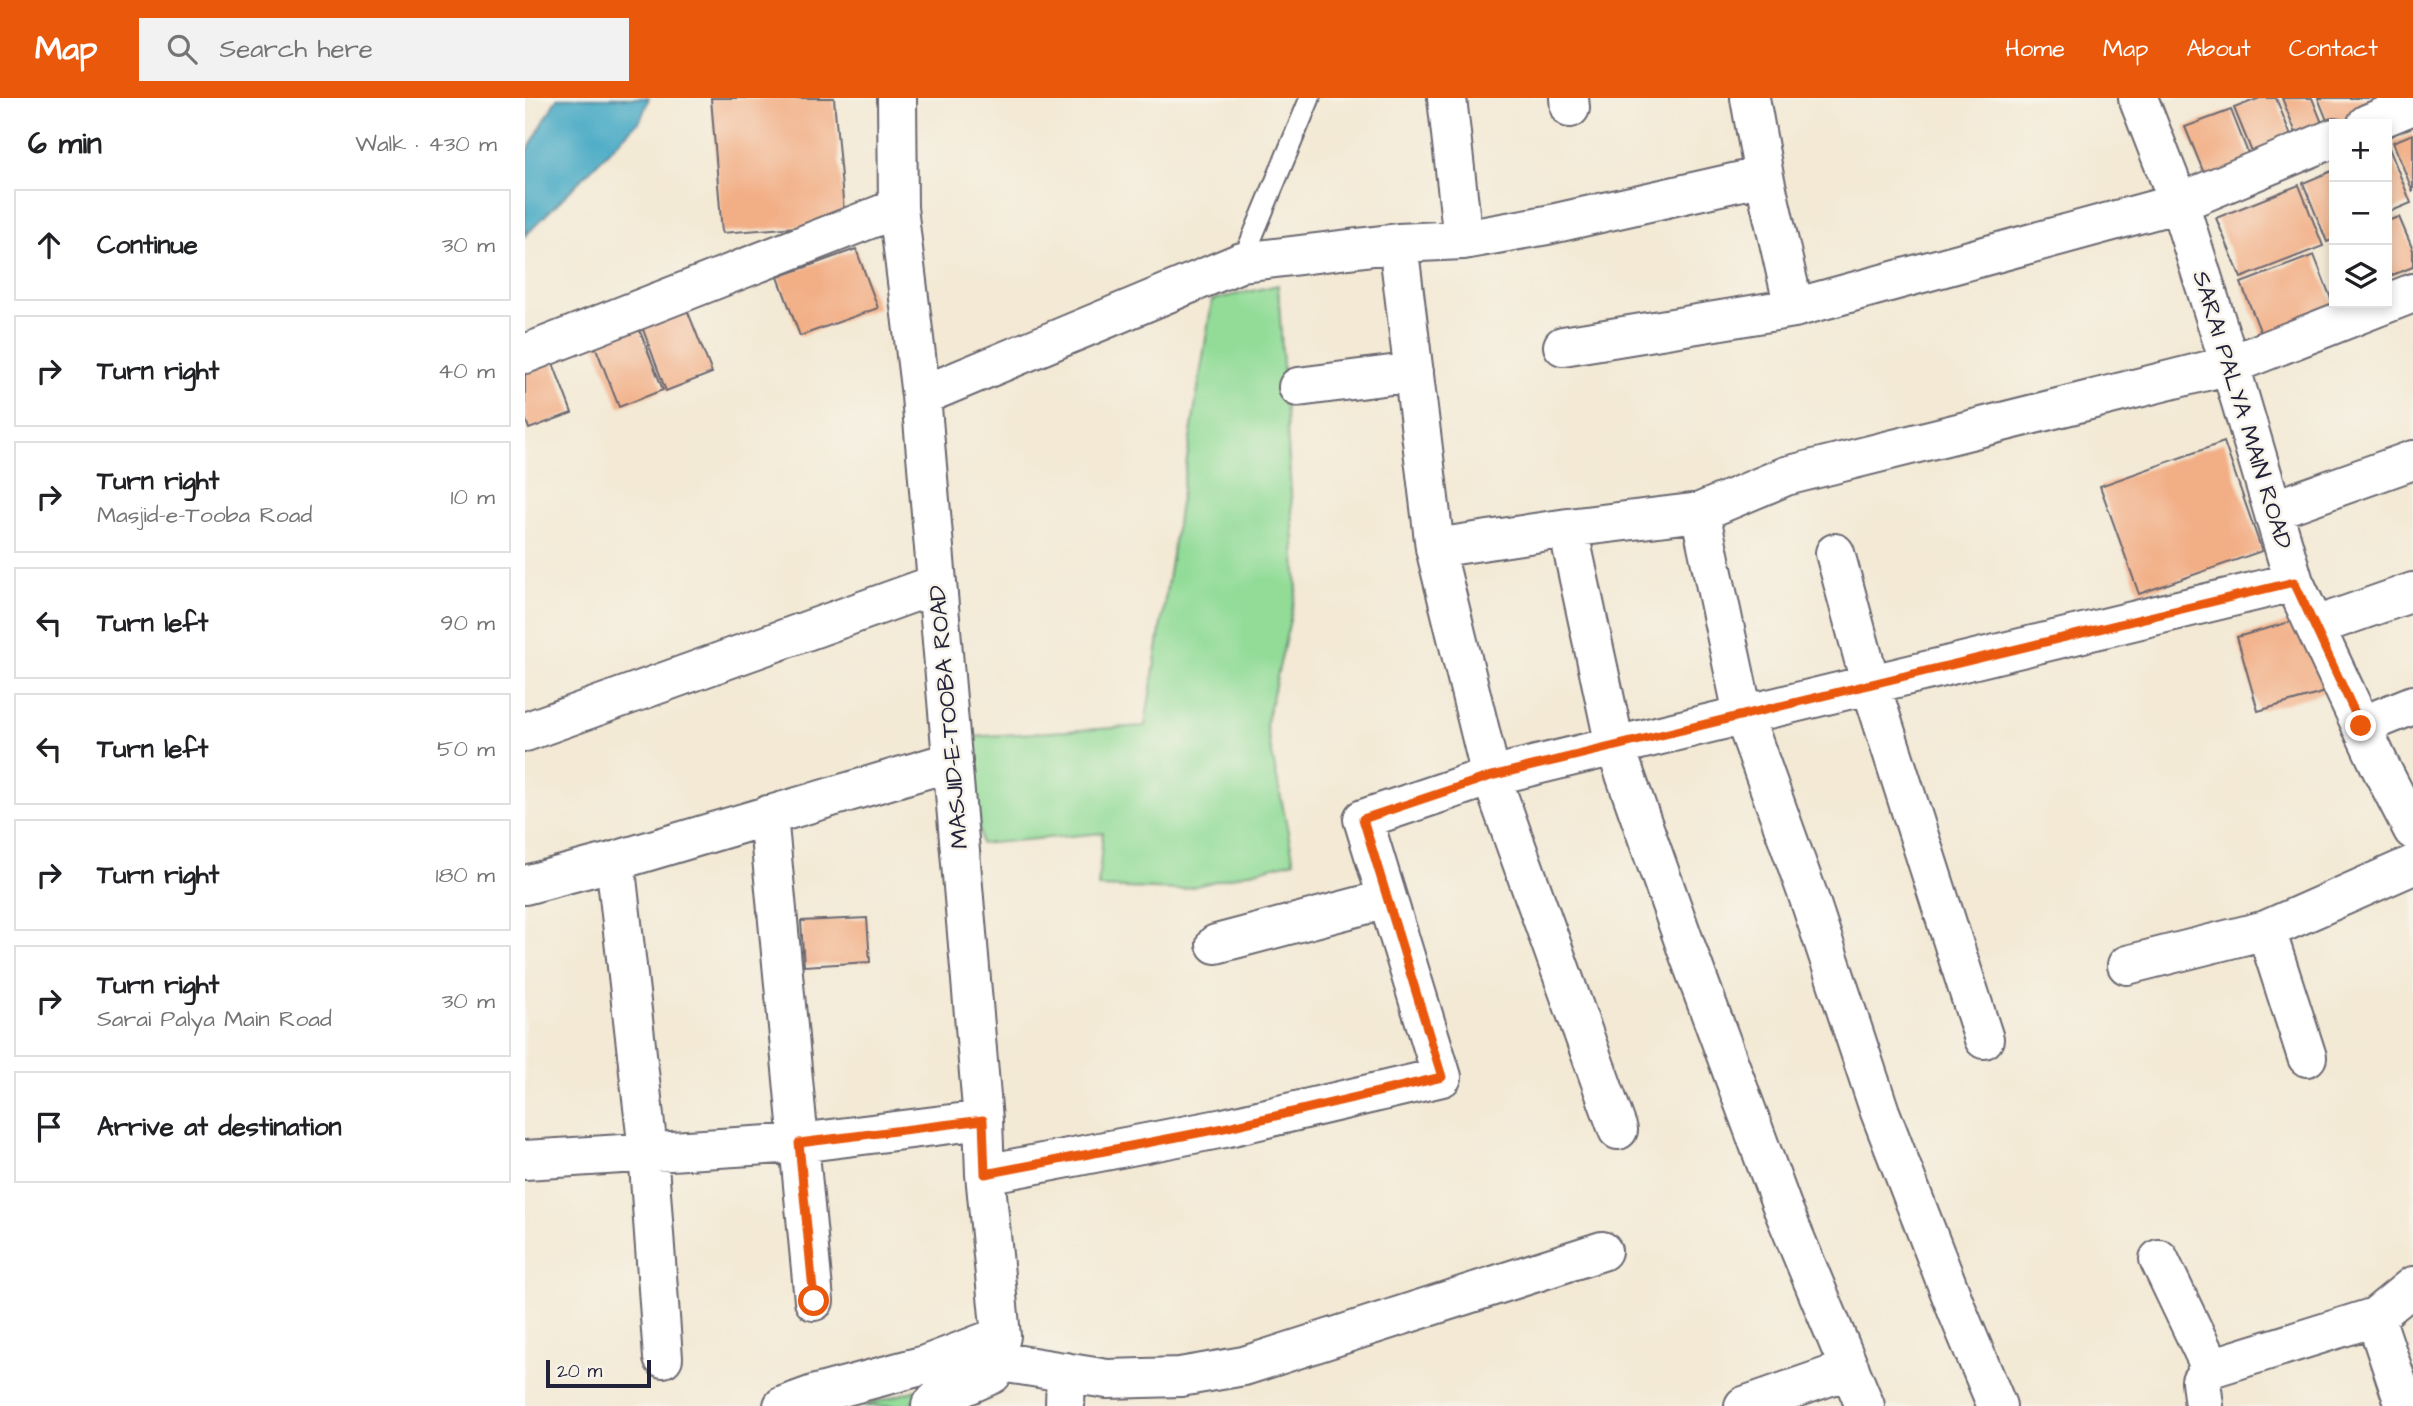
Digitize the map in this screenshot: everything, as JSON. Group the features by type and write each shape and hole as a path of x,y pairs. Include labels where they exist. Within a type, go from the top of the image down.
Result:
{"street":[{"name":"MASJID-E-TOOBA ROAD","path":"897,98 898,208 921,396 983,1120 998,1348"},
{"path":"1447,98 1463,240"},
{"path":"1749,98 1794,308"},
{"name":"SARAI PALYA MAIN ROAD","path":"2138,98 2179,203 2294,582 2361,726 2402,783 2413,830"},
{"path":"2379,119 2413,105"},
{"path":"1563,346 1794,308 2179,203 2329,140"},
{"path":"921,396 1242,262 1398,243 1463,240 1547,225 1765,176"},
{"path":"525,354 898,208"},
{"path":"1398,243 1435,548 1491,776 1618,1130"},
{"path":"1435,548 1700,512 1786,475 2230,365 2413,293"},
{"path":"1298,387 1414,372"},
{"path":"2273,510 2413,460"},
{"path":"1700,512 1743,714 1881,1112 1958,1313 1997,1406"},
{"path":"1568,528 1615,746 1783,1209 1865,1406"},
{"path":"1835,553 1871,686 1985,1039"},
{"path":"985,1174 1224,1128 1442,1077 1363,819 1491,776 2294,582"},
{"path":"525,732 937,584"},
{"path":"2316,626 2413,592"},
{"path":"2361,726 2413,705"},
{"path":"525,885 953,761"},
{"path":"768,816 814,1301"},
{"path":"615,861 648,1151 663,1358"},
{"path":"2127,965 2266,930 2413,865"},
{"path":"1216,944 1387,899"},
{"path":"2266,930 2307,1057"},
{"path":"525,1160 799,1143 983,1120"},
{"path":"783,1406 816,1394 998,1348 1065,1389 1107,1379 1180,1377 1244,1366 1602,1251"},
{"path":"2159,1259 2211,1368"},
{"path":"2204,1406 2201,1381 2211,1368 2375,1317 2413,1286"},
{"path":"2375,1317 2405,1406"},
{"path":"931,1406 940,1397 992,1374 998,1348"},
{"path":"1744,1406 1850,1369"}],"lane":[{"path":"1242,262 1310,98"}],"green space":[{"path":"1278,285 1297,589 1266,725 1294,861 1181,890 1098,887 1103,833 981,844 971,737 1145,726 1212,300"},
{"path":"916,1390 912,1406 863,1406"}],"water":[{"path":"557,98 649,98 641,119 525,236 525,155"}],"building":[{"path":"711,98 834,98 845,223 722,233"},
{"path":"2260,98 2276,98 2295,146 2256,162 2234,108"},
{"path":"2282,98 2312,98 2326,133 2300,143"},
{"path":"2318,98 2376,98 2380,108 2352,119 2329,119 2329,126"},
{"path":"2231,110 2253,166 2208,183 2185,127"},
{"path":"2413,134 2413,192 2393,142"},
{"path":"2392,156 2411,203 2392,211"},
{"path":"2329,172 2327,242 2303,183"},
{"path":"2299,185 2323,246 2241,278 2216,218"},
{"path":"2399,217 2413,250 2413,267 2392,275 2392,245 2392,219"},
{"path":"856,249 878,308 800,336 778,277"},
{"path":"2314,255 2329,294 2329,308 2335,309 2263,338 2241,283"},
{"path":"686,307 712,373 666,391 641,324"},
{"path":"638,326 663,390 619,407 594,343"},
{"path":"551,358 572,413 529,429 525,417 525,368"},
{"path":"2224,442 2262,551 2139,594 2100,486"},
{"path":"2304,618 2326,692 2258,711 2237,637"},
{"path":"867,918 870,962 804,966 801,921"}],"route":[{"path":"814,1301 799,1143 983,1120 985,1174 1224,1128 1442,1077 1363,819 1491,776 2294,582 2361,726"}]}
